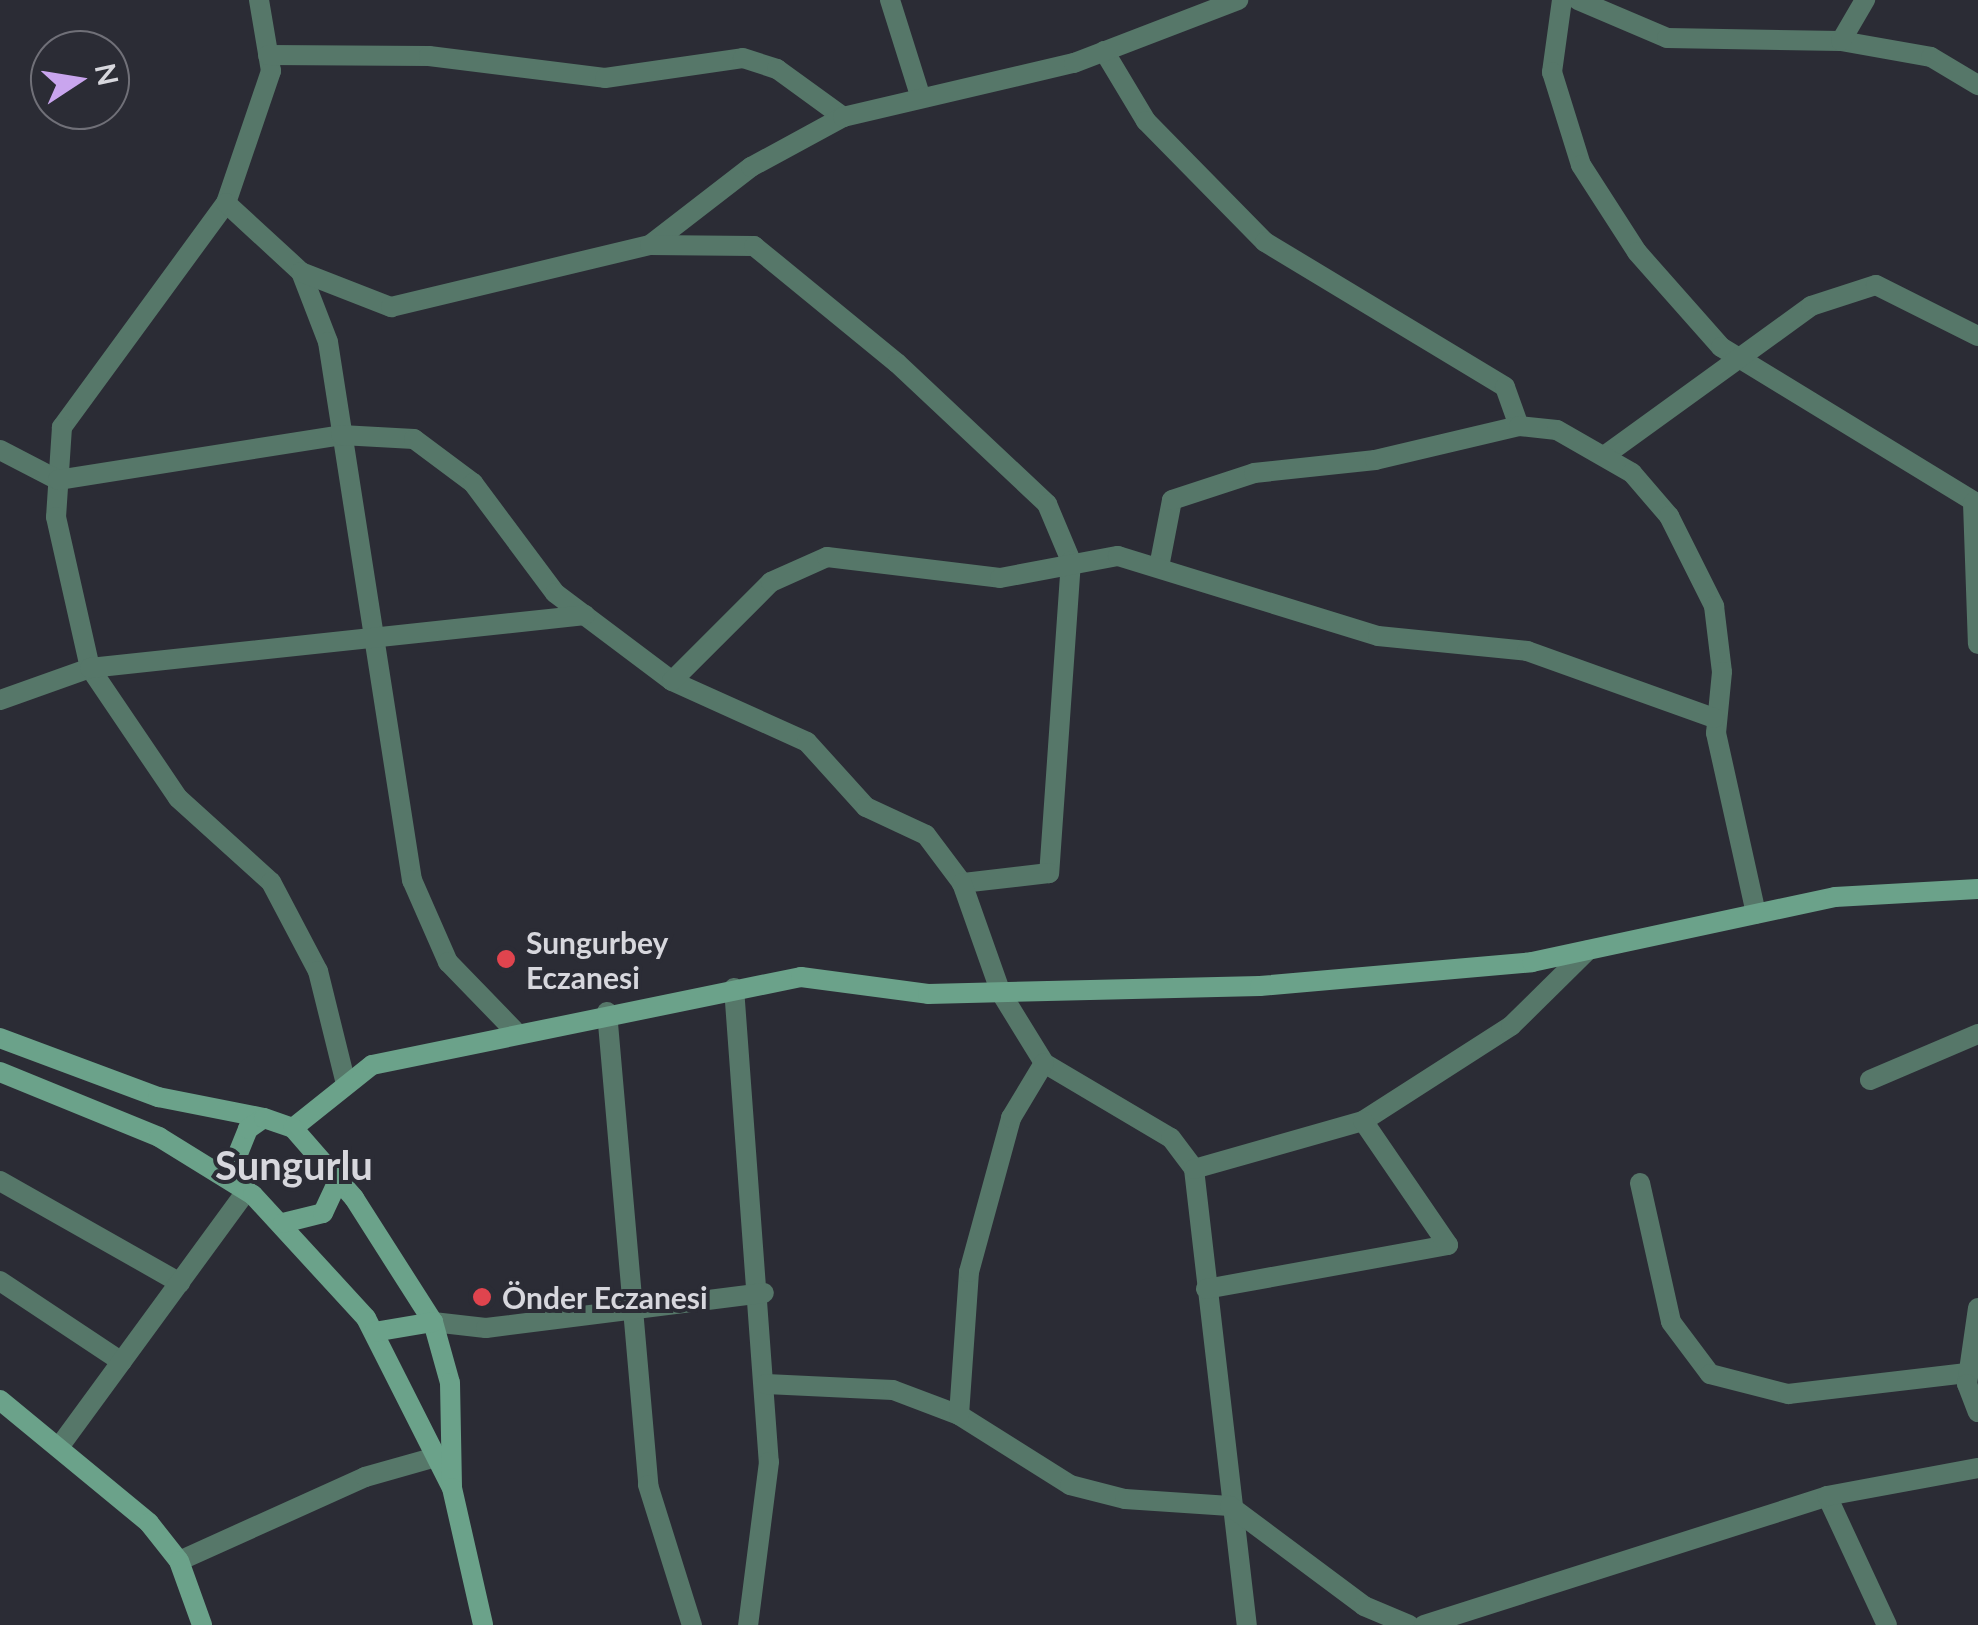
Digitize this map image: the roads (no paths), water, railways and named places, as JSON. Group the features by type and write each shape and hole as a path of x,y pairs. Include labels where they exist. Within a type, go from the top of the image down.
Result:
{"street":[{"path":"259,0 270,71 226,203 62,427 56,517 90,668 178,798 272,882 318,970 346,1080"},
{"path":"890,0 920,95"},
{"path":"650,245 751,167 843,117 1104,52 1238,0"},
{"path":"1562,0 1552,72 1581,165 1637,252 1738,358 1975,504 1978,644"},
{"path":"1578,0 1667,38 1842,41 1931,58 1978,85"},
{"path":"1842,41 1865,0"},
{"path":"1104,52 1146,121 1264,242 1504,387 1519,426"},
{"path":"268,55 429,56 604,78 743,58 777,69 843,117"},
{"path":"226,203 301,272 391,307 650,245 754,246 1047,504 1070,561 1050,873 962,884"},
{"path":"301,272 328,342 370,637 412,880 448,962 514,1030"},
{"path":"1604,456 1811,306 1876,284 1978,336"},
{"path":"1159,568 1165,509 1186,493 1519,426 1557,430 1632,472 1700,570 1721,638 1714,718 1756,914"},
{"path":"0,450 58,480 341,435 414,439 473,483 555,593 672,681 807,742 866,807 926,834 962,884 1000,993 1044,1063 1171,1138 1194,1169 1230,1506 1247,1625"},
{"path":"672,681 771,582 826,557 1000,578 1070,561 1118,556 1378,636 1527,651 1714,718"},
{"path":"0,700 90,668 585,615"},
{"path":"293,1128 346,1080 514,1030 801,976 928,994 1260,986 1588,950 1836,898 1978,889"},
{"path":"1194,1169 1363,1121 1512,1026 1588,950"},
{"path":"734,988 764,1293 770,1462 748,1625"},
{"path":"607,1012 648,1485 692,1625"},
{"path":"1870,1080 1978,1034"},
{"path":"0,1038 158,1097 264,1118 293,1128 340,1178 433,1322 450,1383 452,1488 483,1625"},
{"path":"960,1415 969,1272 1011,1118 1044,1063"},
{"path":"0,1072 230,1176 247,1190 283,1224 374,1332 452,1488"},
{"path":"230,1176 241,1139 264,1118"},
{"path":"1206,1288 1448,1245 1363,1121"},
{"path":"283,1224 323,1213 340,1178"},
{"path":"0,1181 180,1283"},
{"path":"1640,1183 1670,1322 1710,1374 1788,1394 1968,1373"},
{"path":"62,1444 247,1190"},
{"path":"0,1281 122,1362"},
{"path":"374,1332 433,1322 486,1328 764,1293"},
{"path":"1978,1308 1968,1373 1978,1412"},
{"path":"766,1384 866,1384 960,1415 1027,1463 1094,1492 1230,1506 1364,1606 1409,1625"},
{"path":"0,1400 62,1444 180,1562 202,1625"},
{"path":"180,1562 365,1477 436,1457"},
{"path":"1424,1625 1827,1496 1978,1468"},
{"path":"1827,1496 1887,1625"}],"place":[{"name":"Sungurbey Eczanesi","path":"506,959"},
{"name":"Önder Eczanesi","path":"482,1297"}],"district":[{"name":"Sungurlu","path":"294,1165"}]}
